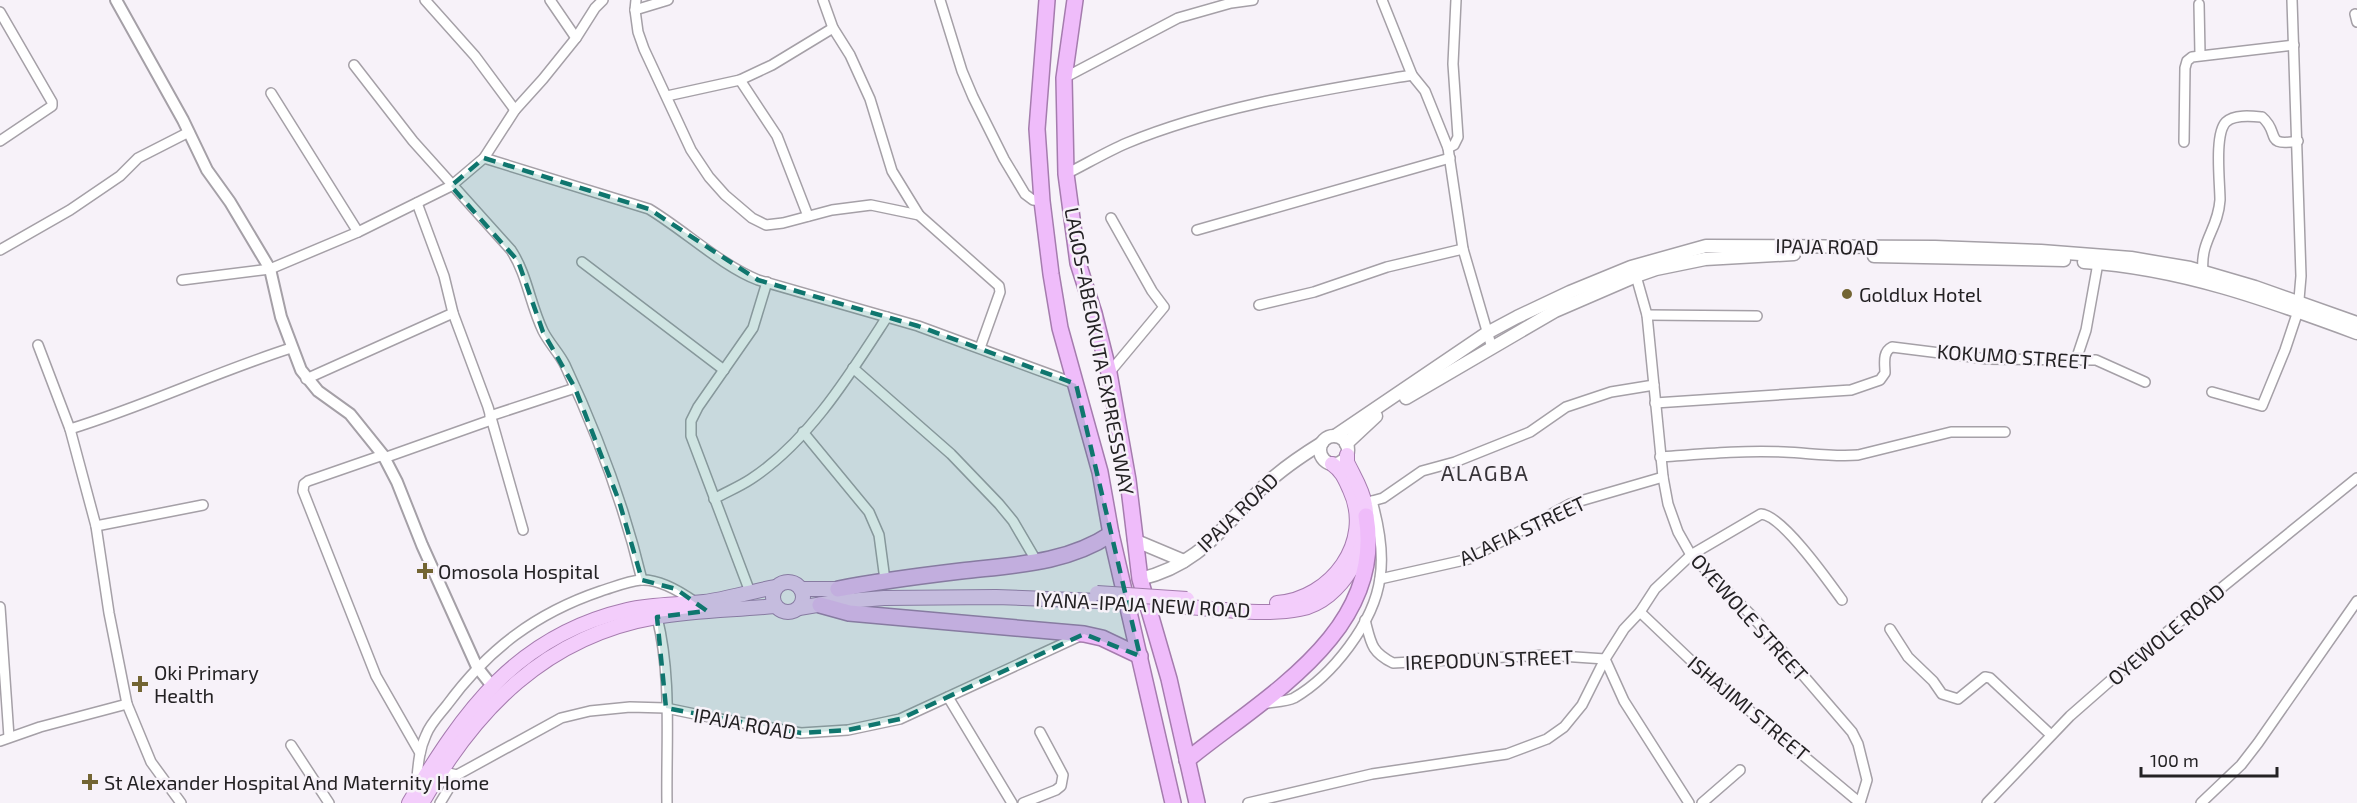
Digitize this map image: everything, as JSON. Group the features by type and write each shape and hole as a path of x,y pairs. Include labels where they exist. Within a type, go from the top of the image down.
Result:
{"highway":[{"name":"LAGOS-ABEOKUTA EXPRESSWAY","path":"1047,0 1037,129 1042,201 1060,328 1100,472 1111,534 1173,803"},
{"name":"LAGOS-ABEOKUTA EXPRESSWAY","path":"1075,0 1064,78 1066,174 1078,263 1094,313 1109,373 1128,480 1140,579 1168,680 1197,803"},
{"path":"1187,760 1260,704 1317,654 1355,603 1365,577 1370,549 1368,507"},
{"path":"838,589 885,580 1037,562 1078,551 1111,534"},
{"path":"820,605 849,613 1084,634 1102,638 1140,656"}],"main road":[{"name":"IPAJA ROAD","path":"1335,436 1487,333 1570,292 1631,267 1706,246 2031,250 2097,254 2151,265 2203,272 2255,286 2357,333"},
{"name":"IPAJA ROAD","path":"1347,449 1378,414 1555,310 1636,276 1675,264 1748,255 1935,256 2151,265 2357,323"},
{"path":"1347,449 1343,461 1328,462 1320,451 1322,443 1335,436 1347,449 1347,462 1368,507"},
{"name":"IPAJA ROAD","path":"1140,579 1164,573 1184,561 1224,529 1262,488 1290,464 1322,443"},
{"name":"IPAJA ROAD","path":"1290,464 1328,462"},
{"name":"IYANA-IPAJA NEW ROAD","path":"1186,603 1280,603 1302,598 1331,579 1350,554 1355,537 1356,510 1352,494 1341,471 1328,462"},
{"name":"IYANA-IPAJA NEW ROAD","path":"801,589 1018,590 1270,612 1302,609 1317,603 1342,583 1352,570 1362,546 1368,507"},
{"path":"1134,540 1184,561"},
{"path":"415,799 466,717 492,686 532,650 552,638 586,622 651,605 695,602 776,587 786,582 797,585 801,589 803,599 798,608 789,613 779,610 772,596 776,587"},
{"name":"IYANA-IPAJA NEW ROAD","path":"798,608 853,600 942,597 1098,597"},
{"path":"436,767 503,693 535,667 565,648 602,631 657,617 775,606"}],"street":[{"path":"116,0 189,132 207,170 230,202 270,269 280,317 291,348 306,379 318,391 350,414 384,457 477,667 492,686"},
{"path":"425,0 475,56 515,110"},
{"path":"550,0 576,38"},
{"path":"182,280 270,269 358,232 452,186 484,158 515,110 576,38 595,8 603,0"},
{"path":"668,0 635,5 638,32 687,142 709,177 725,195 752,218 766,225 853,206 872,205 919,215"},
{"path":"823,0 833,28 850,55 870,99 892,171 919,215 999,286 1000,292 980,348"},
{"path":"940,0 962,71 986,124 1025,194 1033,200 1042,201"},
{"path":"1064,78 1178,18 1223,5 1253,0"},
{"path":"1382,0 1412,75 1425,92 1448,148 1463,249 1492,348"},
{"path":"1448,148 1454,145 1458,137 1453,64 1456,0"},
{"path":"2212,392 2262,406 2285,350 2299,307 2301,276 2298,141 2292,0"},
{"path":"2199,4 2200,54"},
{"path":"0,12 52,102 52,106 0,141"},
{"path":"667,96 740,80 833,28"},
{"path":"0,36 11,31"},
{"path":"2184,142 2187,61 2200,54 2294,45"},
{"path":"354,65 402,127 519,261 543,332 563,362 575,388 620,501 642,580"},
{"path":"1066,174 1126,143 1188,122 1283,98 1412,75"},
{"path":"740,80 777,136 808,216"},
{"path":"271,93 358,232"},
{"path":"2203,272 2201,258 2203,247 2214,227 2219,208 2220,146 2222,130 2227,121 2233,118 2262,117 2277,142 2281,144 2298,141"},
{"path":"0,250 70,210 120,176 138,158 189,132"},
{"path":"484,158 649,209 743,274 887,317 980,348 1076,384"},
{"path":"1197,230 1449,158"},
{"path":"417,203 491,418 523,530"},
{"path":"1109,373 1164,307 1152,291 1110,218"},
{"path":"1259,305 1314,292 1387,267 1463,249"},
{"path":"582,262 724,370"},
{"path":"2076,360 2086,330 2098,263"},
{"name":"OYEWOLE STREET","path":"1636,276 1647,315 1660,457 1672,520 1691,555 1761,625 1852,732 1858,744 1867,780 1860,803"},
{"path":"750,592 691,436 691,421 698,407 753,328 767,282"},
{"path":"306,379 453,313"},
{"path":"1647,315 1757,316"},
{"path":"714,499 751,479 789,448 840,389 887,317"},
{"path":"38,345 70,429 96,526 109,613 127,704 151,762 182,803"},
{"name":"KOKUMO STREET","path":"1655,403 1851,390 1880,380 1885,374 1885,355 1892,347 1988,359 2096,360 2145,382"},
{"path":"70,429 111,417 246,363 291,348"},
{"path":"854,368 951,454 999,504 1013,521 1037,562"},
{"path":"1260,704 1292,699 1321,678 1353,642 1365,620 1380,579 1379,525 1368,507 1422,471 1455,462 1530,432 1548,417 1566,407 1611,392 1654,385"},
{"path":"420,753 376,676 303,491 304,484 575,388"},
{"path":"803,432 869,512 879,535 885,580"},
{"path":"1660,457 1783,452 1858,455 1951,432 2005,432"},
{"name":"ALAFIA STREET","path":"1380,579 1469,558 1516,535 1570,504 1663,477"},
{"name":"OYEWOLE ROAD","path":"1987,803 2051,735 2151,645 2357,478"},
{"path":"96,526 204,505"},
{"path":"1248,803 1372,774 1507,754 1547,739 1564,727 1582,705 1605,659 1624,629 1640,612 1655,589 1691,555 1761,514 1767,514 1778,523 1813,560 1842,600"},
{"path":"415,799 420,753 426,733 477,667 508,639 546,614 604,590 642,580 676,589 695,602"},
{"path":"2201,803 2241,765 2258,743 2357,601"},
{"path":"0,607 5,739 127,704"},
{"name":"ISHAJIMI STREET","path":"1640,612 1701,670 1860,803"},
{"path":"657,617 663,642 667,685 667,803"},
{"name":"IREPODUN STREET","path":"1365,620 1372,646 1380,657 1393,663 1546,655 1605,659"},
{"path":"1890,629 1908,657 1933,681 1942,694 1958,699 1985,678 1990,678 2051,735"},
{"name":"IPAJA ROAD","path":"457,776 561,718 591,711 630,707 666,708 801,733 827,733 900,719 1084,634"},
{"path":"1605,659 1624,701 1689,803"},
{"path":"948,697 1012,803"},
{"path":"1023,803 1062,786 1063,775 1040,732"},
{"path":"291,745 329,803"},
{"path":"436,767 457,776 440,803"},
{"path":"1702,803 1740,770"}],"highlighted area":[{"path":"484,158 649,209 758,280 918,326 1076,384 1140,656 1084,634 900,719 848,730 801,733 666,708 657,617 707,611 676,589 642,580 619,501 575,388 543,332 518,261 451,186"}],"place":[{"name":"Goldlux Hotel","path":"1847,294"},
{"name":"Omosola Hospital","path":"425,571"},
{"name":"Oki Primary Health","path":"140,684"},
{"name":"St Alexander Hospital And Maternity Home","path":"90,782"}],"district":[{"name":"ALAGBA","path":"1485,472"}]}
